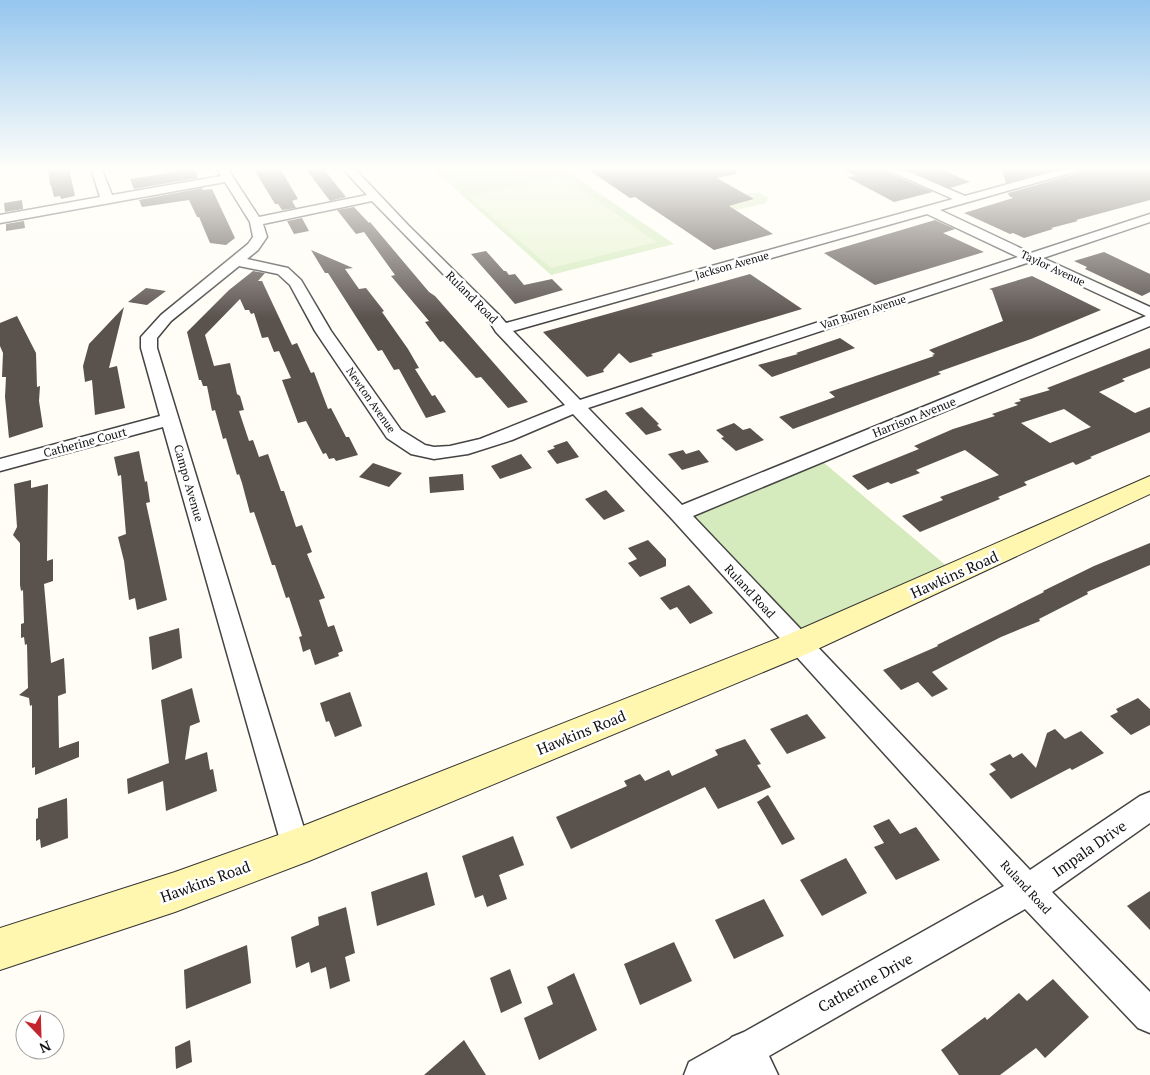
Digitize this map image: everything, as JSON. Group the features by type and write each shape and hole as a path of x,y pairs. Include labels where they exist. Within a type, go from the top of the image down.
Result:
{"street":[{"path":"254,218 256,222 274,218"},
{"name":"Ruland Road","path":"394,218 494,318 502,329 679,514 1028,890 1150,1016"},
{"name":"Jackson Avenue","path":"502,329 900,218"},
{"name":"Taylor Avenue","path":"946,218 1150,313"},
{"name":"Van Buren Avenue","path":"575,407 1149,218"},
{"name":"Campo Avenue","path":"256,222 260,237 253,247 166,318 149,337 149,348 295,848"},
{"name":"Newton Avenue","path":"235,261 283,271 296,283 323,331 394,434 409,446 433,453 459,450 526,428 575,407"},
{"name":"Harrison Avenue","path":"679,514 1150,320"},
{"name":"Catherine Court","path":"0,465 170,419"},
{"name":"Hawkins Road","path":"0,949 175,892 295,848 798,644 1150,484"},
{"name":"Impala Drive","path":"1028,890 1150,806"},
{"name":"Catherine Drive","path":"702,1075 752,1062 1028,890"}],"green space":[{"path":"488,218 636,218 674,244 551,275"},
{"path":"494,218 622,218 656,242 551,268"},
{"path":"817,457 955,573 798,644 679,514"}],"building":[{"path":"199,218 226,218 235,238 226,245 210,243"},
{"path":"302,218 309,231 294,234 287,221"},
{"path":"343,218 364,218 370,222 429,292 435,296 528,402 508,408 481,377 476,378 443,341 440,342 425,322 429,321 391,276 395,275 364,232 356,234"},
{"path":"667,218 748,218 773,234 714,250"},
{"path":"975,218 1083,218 1024,238 1013,233 1010,234"},
{"path":"935,220 955,229 943,233 984,252 875,285 824,253"},
{"path":"24,221 25,228 6,231 6,224"},
{"path":"311,250 353,268 345,269 359,289 366,288 384,311 382,312 419,368 415,369 432,396 435,395 446,412 426,418 399,369 394,370 382,350 378,351"},
{"path":"486,251 504,271 509,275 515,274 524,285 552,279 563,290 515,304 471,254"},
{"path":"1104,252 1150,274 1150,292 1142,296 1085,269 1087,267 1074,261"},
{"path":"253,271 265,273 258,281 262,281 292,345 297,343 311,373 314,372 328,409 331,408 358,455 336,461 334,458 329,459 326,453 323,454 306,421 298,423 282,380 291,378 279,351 274,352 268,337 262,338 254,313 251,314 249,310 245,310 240,299 205,335 214,366 230,363 237,394 240,396 244,410 239,411 249,441 253,440 259,457 268,454 281,491 284,491 296,527 302,525 312,552 307,554 325,598 319,600 328,627 334,625 343,651 338,653 339,656 315,665 310,649 303,652 299,637 302,636 289,597 286,598 275,565 272,565 254,512 250,513 242,483 239,474 237,475 226,438 223,439 215,410 212,411 207,386 203,386 201,380 199,380 187,332 229,290"},
{"path":"750,274 802,309 651,354 653,356 630,363 619,353 603,370 604,372 587,377 543,332"},
{"path":"1032,276 1101,310 1031,339 938,372 941,374 793,429 779,417 835,397 829,392 934,356 932,355 935,354 929,350 1003,321 992,290 989,289"},
{"path":"146,288 166,291 147,305 128,302"},
{"path":"124,307 109,368 117,366 125,408 95,415 92,380 85,382 83,366 89,344"},
{"path":"17,316 36,353 37,387 40,386 39,401 43,427 9,438 5,397 6,377 2,377 3,353 0,346 0,323"},
{"path":"840,338 855,348 772,377 758,365 798,354 796,353"},
{"path":"1150,348 1150,368 1122,379 1125,381 1099,392 1135,413 1150,407 1150,432 1090,457 1092,458 1076,465 1073,462 1024,482 1027,485 998,497 1000,499 920,532 902,516 943,500 940,497 999,475 965,450 916,470 920,473 868,490 852,476 919,449 914,446 953,429 995,416 992,414 1018,405 1014,403 1021,401 1019,399 1050,390 1047,388","holes":["1064,409 1091,427 1050,443 1021,423"]},
{"path":"642,407 659,424 657,425 662,430 646,435 625,413"},
{"path":"734,423 743,430 750,428 764,440 736,451 721,438 724,437 716,430"},
{"path":"567,441 579,457 557,464 547,451 555,448 553,446"},
{"path":"683,450 686,454 699,450 709,462 682,470 668,454"},
{"path":"139,451 150,502 146,503 167,600 137,610 135,598 129,600 124,561 118,537 126,534 121,475 118,476 114,457"},
{"path":"521,454 532,468 500,479 491,466"},
{"path":"373,463 402,473 389,487 359,477"},
{"path":"463,474 464,490 430,493 429,477"},
{"path":"31,480 31,488 48,484 47,561 53,559 53,581 44,584 51,663 64,658 66,693 58,696 59,748 79,741 79,757 35,775 35,767 32,768 32,705 30,706 29,698 19,695 28,688 27,644 25,645 24,637 21,638 21,624 24,623 23,590 21,591 20,585 20,543 13,535 17,527 14,484"},
{"path":"606,490 625,511 604,520 585,499"},
{"path":"648,540 666,559 666,566 640,577 628,563 637,559 628,548"},
{"path":"1150,543 1150,565 1087,592 1088,594 1039,619 1040,621 1001,637 932,672 948,689 932,697 918,682 901,690 883,670 938,646 1094,566"},
{"path":"689,585 713,613 690,624 677,607 670,610 660,598"},
{"path":"179,628 182,658 152,670 149,637"},
{"path":"192,688 200,722 190,726 185,760 207,752 210,770 213,769 217,791 166,811 163,781 128,794 127,779 169,763 161,700"},
{"path":"350,692 362,726 335,737 329,721 326,722 320,703"},
{"path":"1138,698 1150,709 1150,725 1131,735 1110,716 1118,712 1116,709"},
{"path":"807,714 826,738 787,754 770,729"},
{"path":"1055,729 1065,739 1081,731 1104,753 1072,770 1070,768 1011,799 989,774 996,770 990,764 1010,754 1013,758 1022,753 1036,768 1047,733"},
{"path":"745,739 761,764 757,765 771,787 718,809 705,787 571,849 556,817 627,786 624,781 640,774 645,781 669,770 672,776 718,755 715,750"},
{"path":"768,795 795,839 782,845 757,802"},
{"path":"67,798 68,838 41,848 40,839 36,841 38,808"},
{"path":"889,819 900,834 916,827 940,860 896,880 874,847 884,843 873,826"},
{"path":"513,836 524,865 499,875 507,899 487,907 483,895 475,898 462,856"},
{"path":"846,858 867,893 822,916 800,880"},
{"path":"427,872 435,905 377,926 371,892"},
{"path":"1150,891 1150,930 1127,906"},
{"path":"764,899 784,936 734,959 715,920"},
{"path":"346,907 355,953 345,957 350,981 330,989 326,967 311,973 309,962 296,968 291,937 319,925 318,917"},
{"path":"674,942 692,981 640,1005 624,964"},
{"path":"247,945 251,983 186,1009 184,970"},
{"path":"510,969 522,1003 501,1013 490,978"},
{"path":"574,973 597,1030 539,1060 524,1018 553,1004 547,987"},
{"path":"1053,979 1089,1017 1045,1058 1036,1048 1000,1075 959,1075 941,1050 985,1017 987,1020 1019,993 1027,1001"},
{"path":"190,1040 192,1062 176,1069 175,1047"},
{"path":"464,1040 486,1075 424,1075"}]}
